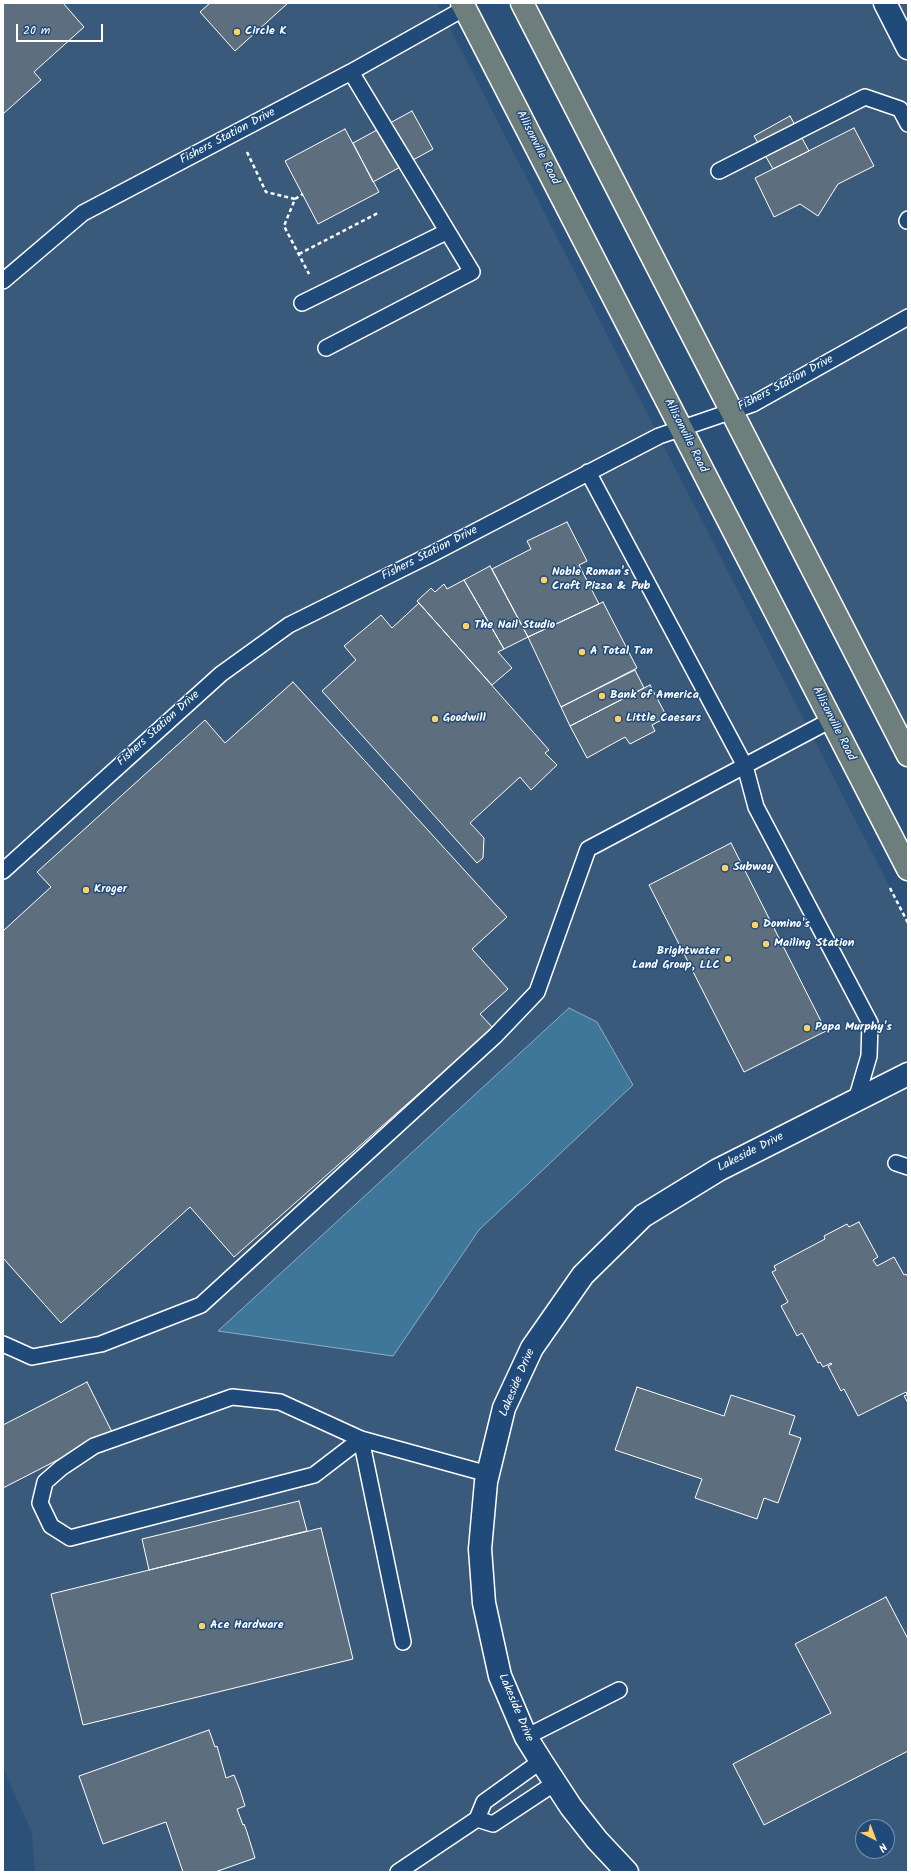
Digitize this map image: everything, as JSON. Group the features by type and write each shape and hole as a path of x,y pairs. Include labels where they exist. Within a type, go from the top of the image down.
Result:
{"main road":[{"path":"522,3 731,413 908,755"},
{"name":"Allisonville Road","path":"463,6 908,869"}],"street":[{"path":"884,3 908,48"},
{"name":"Lakeside Drive","path":"627,1872 597,1840 540,1761 526,1737 500,1676 484,1603 480,1549 488,1474 504,1408 532,1348 583,1275 643,1216 718,1170 908,1074"}],"lane":[{"name":"Fishers Station Drive","path":"3,281 83,212 351,72 463,6"},
{"path":"326,348 472,272 446,232 351,72"},
{"path":"719,171 864,97 900,109 908,124"},
{"path":"302,303 446,232"},
{"name":"Fishers Station Drive","path":"3,871 221,674 289,625 432,554 659,436 731,413 753,404 908,317"},
{"path":"588,472 745,766 756,807 870,1023 869,1056 856,1100"},
{"path":"3,1344 32,1358 101,1344 201,1305 495,1036 537,992 588,849 831,720"},
{"path":"361,1439 314,1475 70,1538 51,1526 40,1503 45,1482 61,1468 94,1446 232,1397 280,1402 361,1439 488,1474"},
{"path":"361,1439 403,1642"},
{"path":"526,1737 619,1690"},
{"path":"398,1872 477,1819 484,1802 540,1761"},
{"path":"477,1819 493,1824 555,1783"}],"path":[{"path":"244,147 266,192 295,199"},
{"path":"303,194 295,199 284,226 310,276"},
{"path":"299,254 378,213"}],"shaded area":[{"path":"3,3 437,3 908,923 908,1872 35,1872 32,1833 3,1768"},
{"path":"532,3 908,3 908,734"},
{"path":"569,1008 597,1022 633,1085 479,1230 393,1356 218,1331"}],"building":[{"path":"3,3 63,3 84,27 34,72 41,80 3,114"},
{"name":"Circle K","path":"210,3 288,3 235,51 200,12"},
{"path":"412,111 433,149 373,182 353,143"},
{"path":"790,116 809,151 773,169 754,136"},
{"path":"854,128 874,166 838,184 818,216 800,204 774,217 755,178"},
{"path":"345,129 379,192 318,224 285,161"},
{"path":"567,522 587,561 579,565 599,604 528,637 492,569 531,549 527,541"},
{"path":"490,566 528,637 504,649 464,580"},
{"path":"464,580 504,649 498,652 512,668 492,685 417,601 431,588 435,592 444,584 447,589"},
{"path":"603,602 637,668 561,707 528,637"},
{"path":"419,603 549,750 545,753 557,765 531,790 520,777 470,823 484,838 483,858 477,863 322,691 356,660 344,646 381,615 392,628"},
{"path":"635,670 644,688 570,726 561,707"},
{"path":"293,682 507,917 472,949 508,989 480,1014 493,1028 234,1257 190,1207 61,1323 3,1258 3,931 51,887 37,872 205,720 225,743"},
{"path":"650,685 667,717 652,725 655,731 630,744 625,737 587,758 570,726"},
{"path":"731,843 826,1031 744,1072 649,885"},
{"path":"859,1222 878,1257 873,1260 877,1266 894,1257 904,1275 906,1274 908,1277 908,1403 904,1396 907,1395 906,1392 858,1416 844,1389 841,1391 828,1366 832,1364 831,1363 823,1367 820,1362 818,1363 802,1333 797,1336 781,1306 788,1302 772,1272 776,1270 774,1266 825,1239 824,1236 847,1224 849,1227"},
{"path":"87,1382 112,1432 3,1488 3,1425"},
{"path":"637,1387 724,1416 731,1395 795,1416 789,1434 801,1438 778,1503 764,1498 757,1519 695,1498 702,1479 615,1450"},
{"path":"299,1501 307,1531 149,1570 142,1539"},
{"name":"Ace Hardware","path":"321,1528 353,1659 83,1725 51,1594"},
{"path":"886,1597 908,1639 908,1751 764,1825 733,1764 831,1713 795,1644"},
{"path":"209,1730 215,1747 217,1746 226,1778 234,1775 240,1790 245,1806 237,1809 247,1832 255,1858 215,1872 183,1872 166,1822 103,1844 79,1776"}],"place":[{"name":"Circle K","path":"237,32"},
{"name":"Noble Roman's Craft Pizza & Pub","path":"544,580"},
{"name":"The Nail Studio","path":"466,626"},
{"name":"A Total Tan","path":"582,652"},
{"name":"Bank of America","path":"602,696"},
{"name":"Goodwill","path":"435,719"},
{"name":"Little Caesars","path":"618,719"},
{"name":"Subway","path":"725,868"},
{"name":"Kroger","path":"86,890"},
{"name":"Domino's","path":"755,925"},
{"name":"Mailing Station","path":"766,944"},
{"name":"Brightwater Land Group, LLC","path":"728,959"},
{"name":"Papa Murphy's","path":"807,1028"},
{"name":"Ace Hardware","path":"202,1626"}]}
